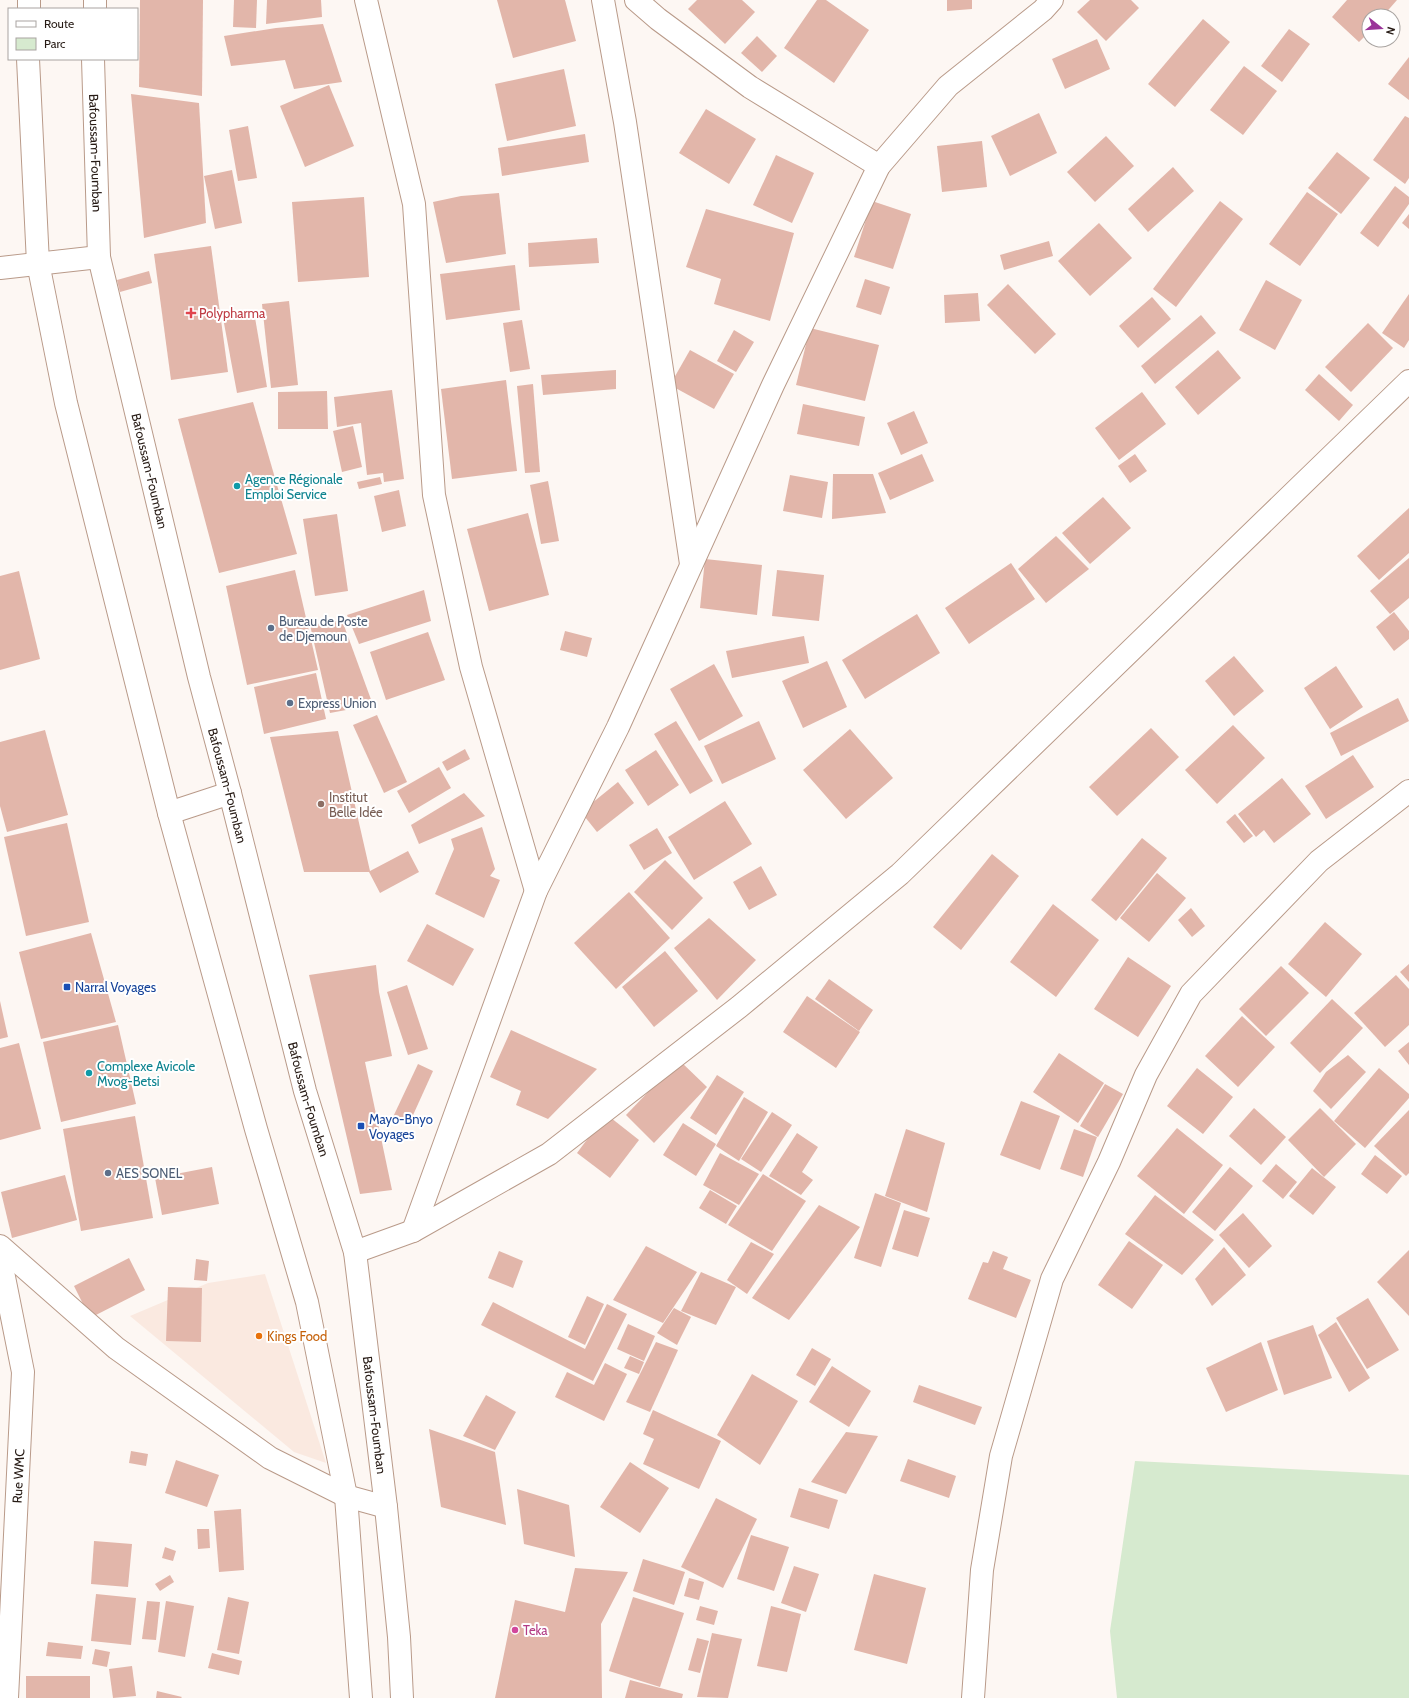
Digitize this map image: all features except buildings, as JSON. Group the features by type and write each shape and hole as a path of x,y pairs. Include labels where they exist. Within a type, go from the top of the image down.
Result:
{"main road":[{"path":"366,0 414,204 434,495 471,667 536,892"},
{"path":"603,0 626,122 692,564"},
{"path":"636,0 658,19 750,87 879,166"},
{"path":"413,1231 536,892 618,728 773,385 879,166 948,86 1043,10 1052,0"},
{"path":"28,60 38,263 66,402 169,813 256,1129 307,1302 346,1496 361,1698"},
{"name":"Bafoussam-Foumban","path":"93,60 99,257 199,677 230,793 305,1091 355,1252 386,1507 399,1637 402,1698"},
{"path":"0,268 99,257"},
{"path":"355,1252 413,1231 549,1154 740,1007 900,874 1409,380"},
{"path":"973,1698 982,1570 1001,1456 1052,1279 1109,1162 1146,1075 1191,994 1319,861 1409,790"},
{"path":"169,813 230,793"},
{"path":"0,1246 116,1348 270,1458 346,1496 386,1507"},
{"name":"Rue WMC","path":"0,1257 23,1372 7,1698"}],"shaded area":[{"path":"265,1274 326,1463 294,1452 130,1316 208,1283"}],"green space":[{"path":"1135,1461 1409,1475 1409,1698 1117,1698 1110,1631"}],"place":[{"name":"Polypharma","path":"191,313"},
{"name":"Agence Régionale Emploi Service","path":"237,486"},
{"name":"Bureau de Poste de Djemoun","path":"271,628"},
{"name":"Express Union","path":"290,703"},
{"name":"Institut Belle Idée","path":"321,804"},
{"name":"Narral Voyages","path":"67,987"},
{"name":"Complexe Avicole Mvog-Betsi","path":"89,1073"},
{"name":"Mayo-Bnyo Voyages","path":"361,1126"},
{"name":"AES SONEL","path":"108,1173"},
{"name":"Kings Food","path":"259,1336"},
{"name":"Teka","path":"515,1630"}]}
